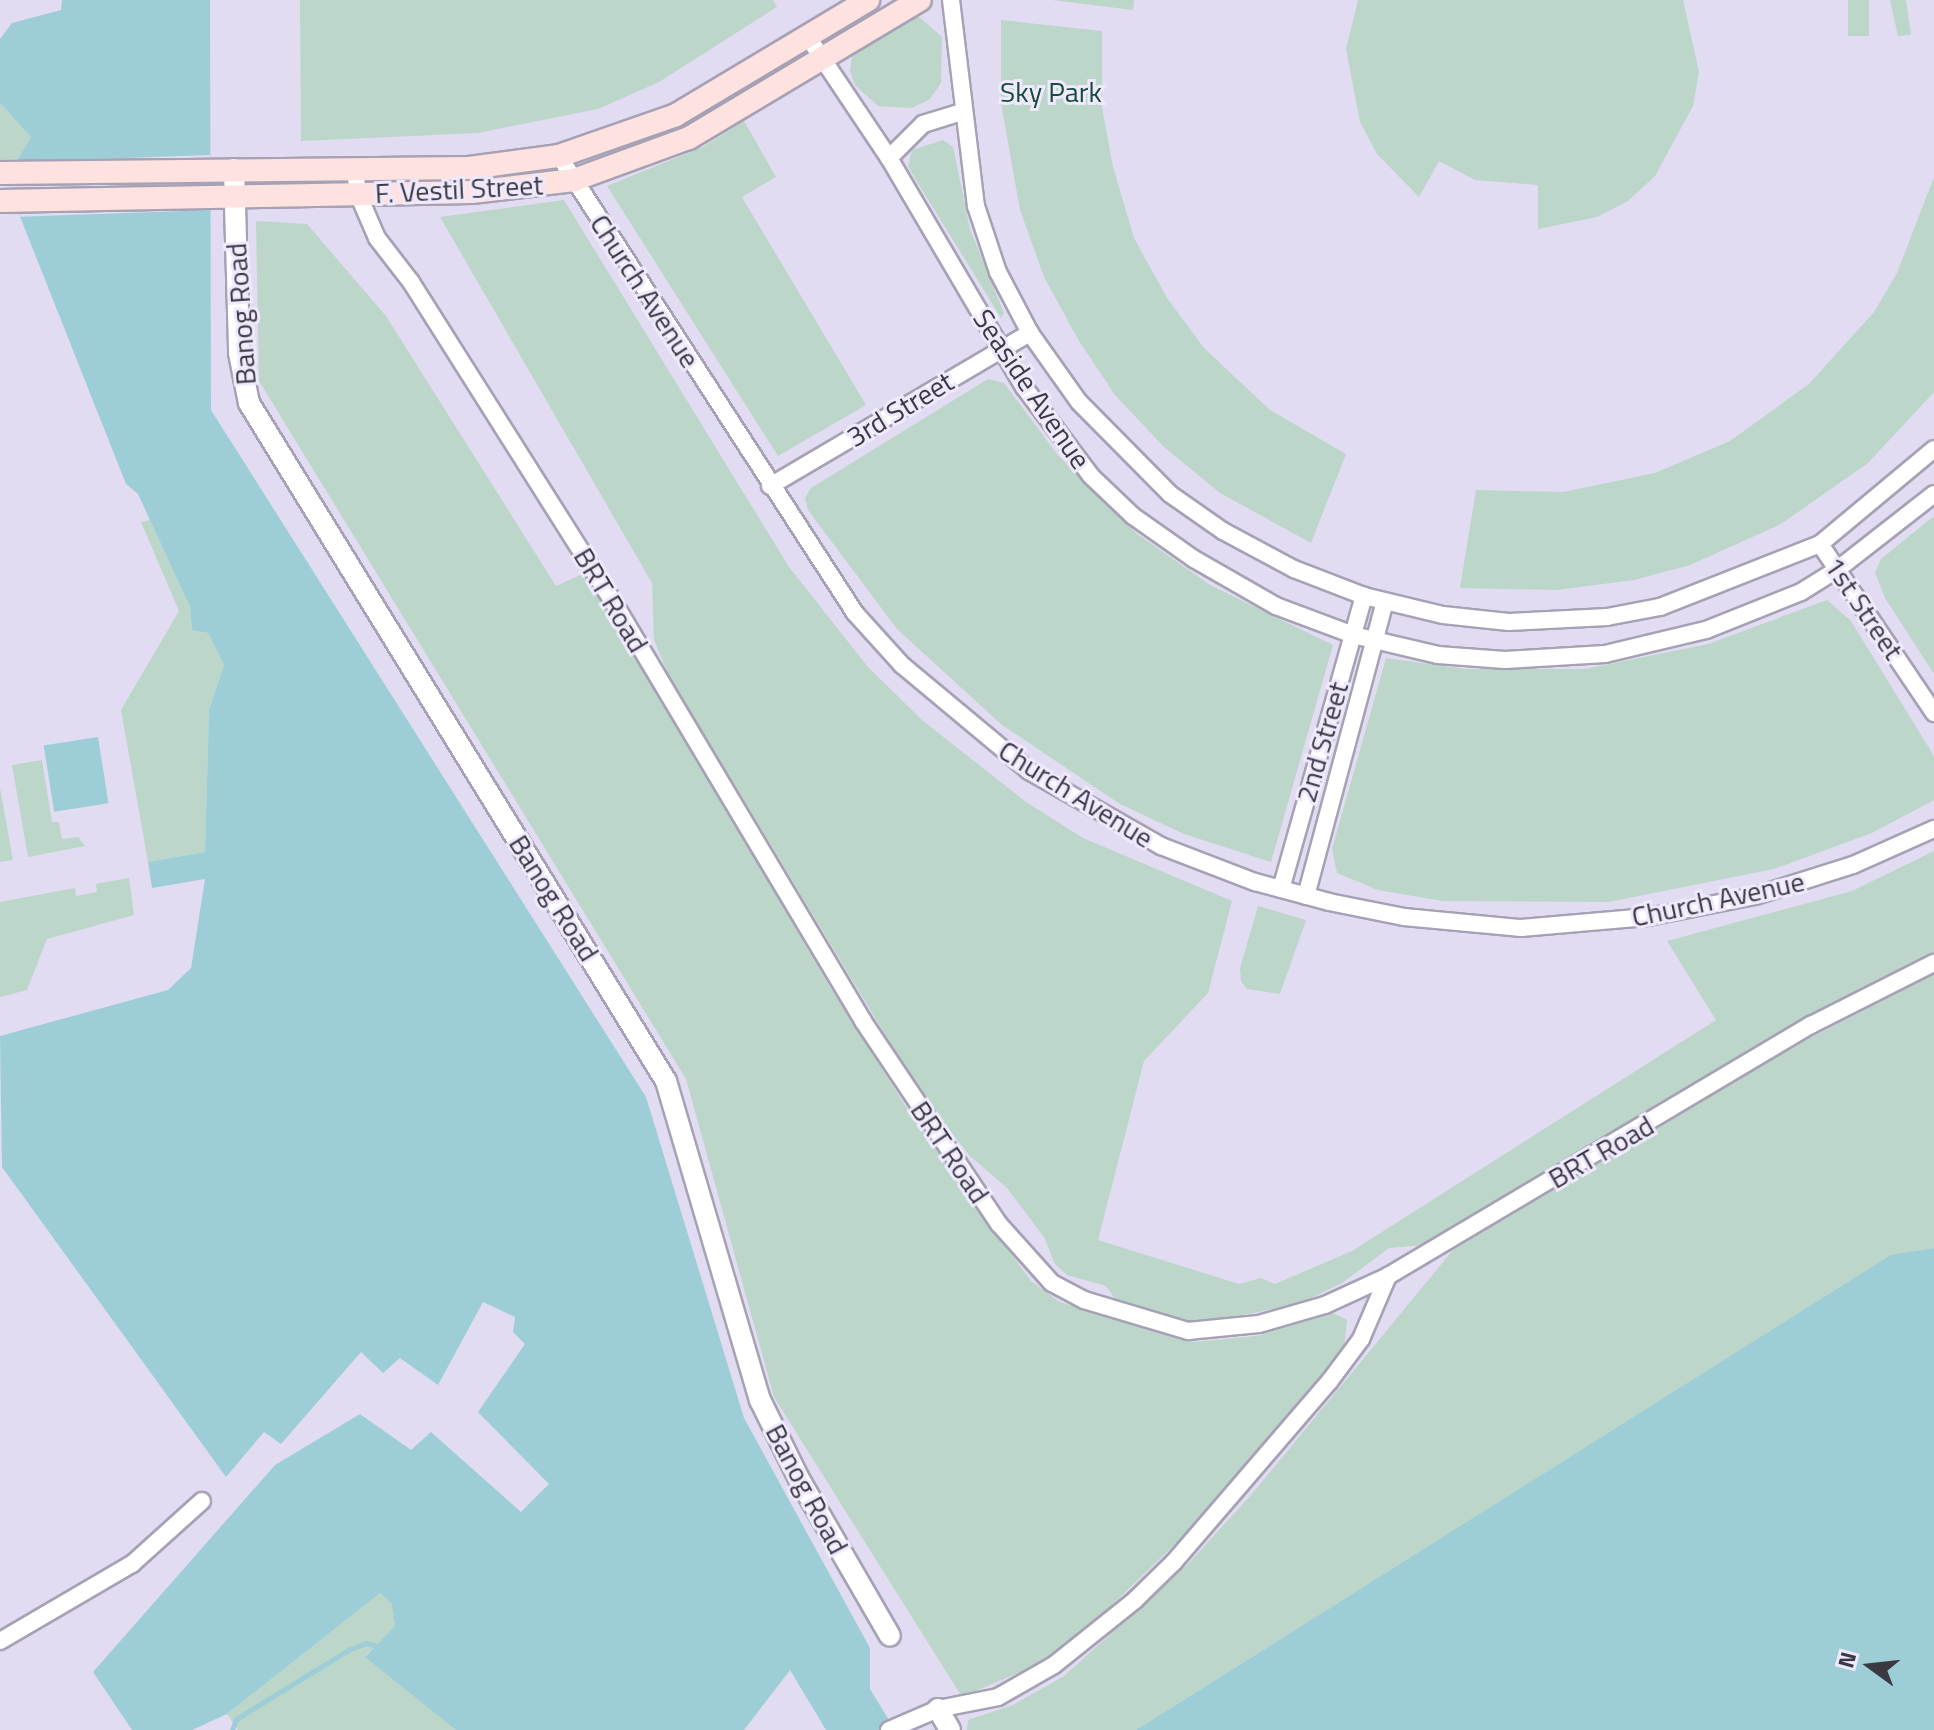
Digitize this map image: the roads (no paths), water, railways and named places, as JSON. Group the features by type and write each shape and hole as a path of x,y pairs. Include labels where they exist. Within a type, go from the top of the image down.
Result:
{"main road":[{"name":"F. Vestil Street","path":"9,172 469,168 559,156 676,115 868,0"},
{"name":"F. Vestil Street","path":"9,201 529,189 574,180 689,138 920,0"}],"street":[{"name":"Seaside Avenue","path":"951,0 962,112 976,206 998,272 1030,333 1079,402 1170,494 1257,552 1385,602 1509,622 1607,617 1660,607 1820,544 1934,449"},
{"name":"Seaside Avenue","path":"808,37 889,158 1056,433 1091,476 1133,516 1235,586 1353,635 1468,658 1605,654 1706,630 1801,592 1838,569 1934,494"},
{"path":"889,158 923,124 962,112"},
{"name":"Church Avenue","path":"559,156 855,613 902,665 965,721 1029,771 1105,818 1215,869 1281,889 1476,927 1584,925 1755,896 1853,865 1934,829"},
{"name":"Banog Road","path":"234,169 239,364 249,403 666,1081 760,1400 799,1479 890,1636"},
{"name":"BRT Road","path":"355,170 358,194 377,238 411,282 611,598 863,1021 966,1180 1032,1264 1052,1283 1084,1300 1188,1331 1259,1324 1325,1305 1388,1276 1811,1025 1934,963"},
{"name":"3rd Street","path":"770,486 1030,333"},
{"name":"1st Street","path":"1820,544 1934,713"},
{"name":"2nd Street","path":"1281,889 1364,596"},
{"name":"2nd Street","path":"1306,896 1385,602"},
{"path":"892,1728 938,1709 998,1697 1054,1665 1096,1635 1174,1562 1329,1382 1361,1339 1388,1276"},
{"path":"0,1641 132,1564 202,1501"},
{"path":"938,1709 950,1730"}],"waterway":[{"path":"232,1730 236,1719 348,1650 366,1643 382,1647"}],"park label":[{"name":"Sky Park","path":"1051,92"}]}
